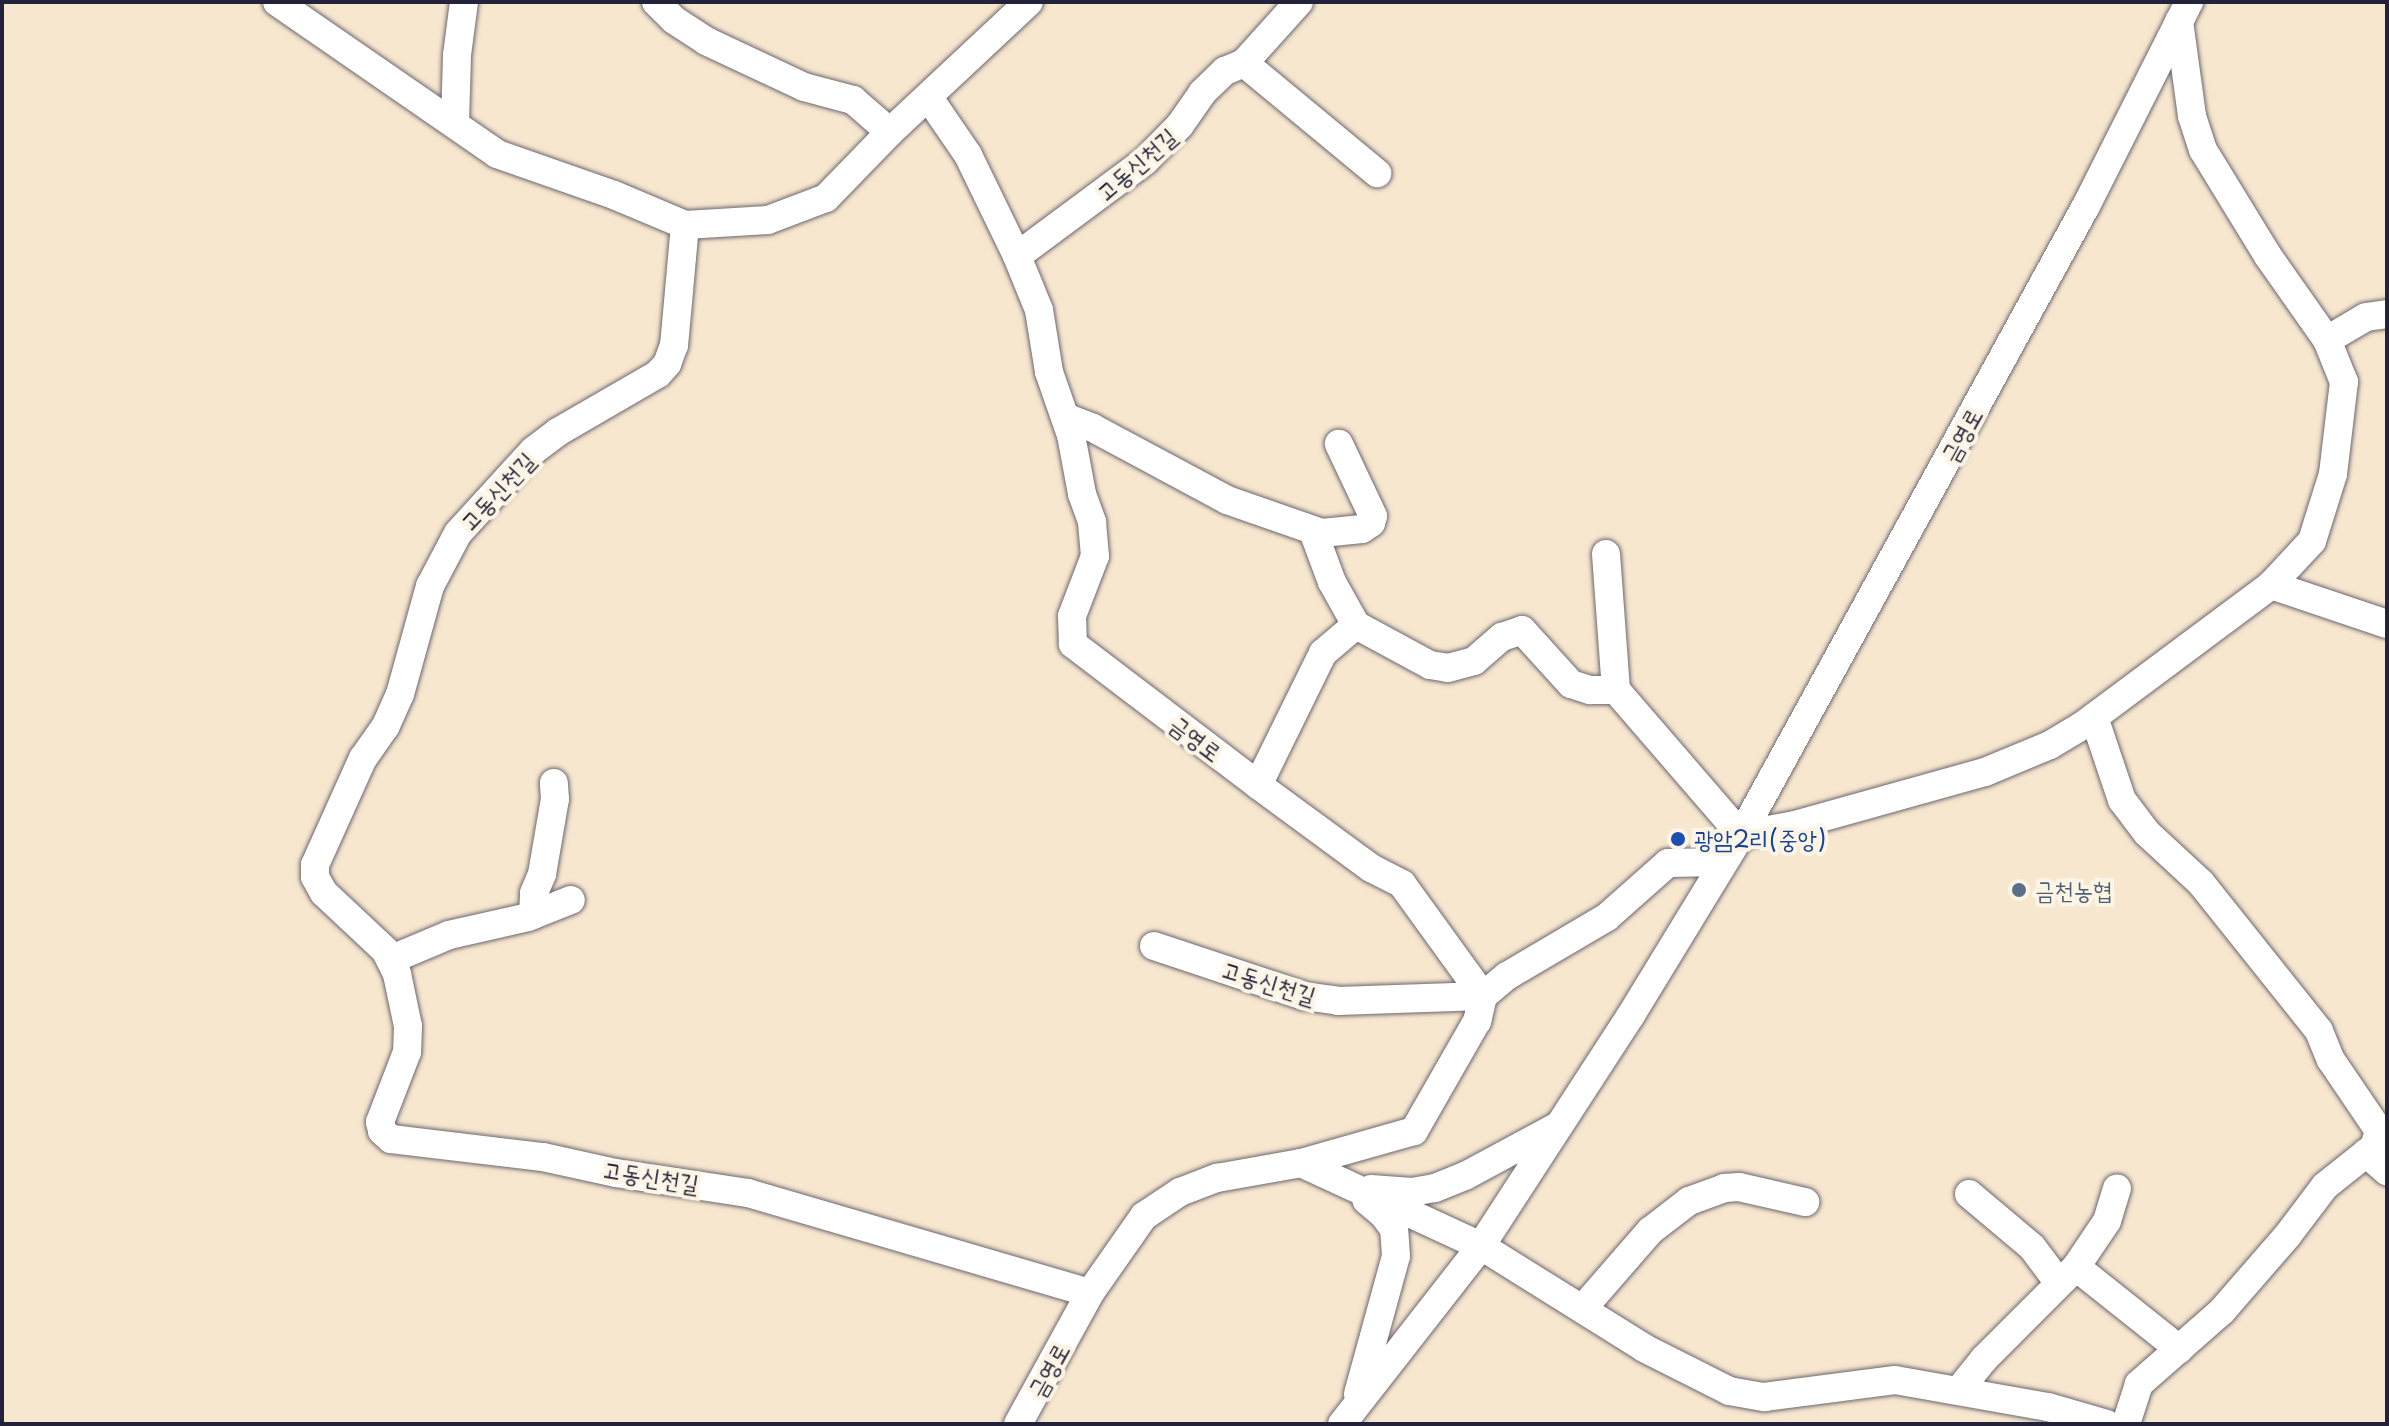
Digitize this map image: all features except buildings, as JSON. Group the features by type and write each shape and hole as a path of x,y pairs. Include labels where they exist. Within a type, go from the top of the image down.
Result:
{"street":[{"path":"277,2 497,154 515,163 614,195 685,225 768,220 826,198 890,132 1029,2"},
{"path":"455,123 457,55 464,2"},
{"path":"656,2 674,20 706,41 804,87 853,100 890,132"},
{"name":"고동신천길","path":"1017,256 1145,161 1180,125 1202,93 1225,71 1244,63 1299,2"},
{"path":"1606,554 1616,690 1741,835 1795,825 1985,772 2050,745 2094,717 2271,585 2312,541 2333,474 2344,382 2327,340 2268,256 2203,150 2192,116 2184,12"},
{"name":"금영로","path":"1348,1414 1481,1246 1631,1015 1741,835 2086,206 2184,12"},
{"path":"1244,63 1377,173"},
{"path":"929,98 968,155 1017,256 1039,310 1049,372 1065,417 1093,428 1227,500 1313,531 1362,529 1371,523 1373,511 1339,444"},
{"name":"고동신천길","path":"685,225 674,345 667,364 658,374 558,432 533,451 458,533 430,586 400,694 385,727 363,758 315,865 315,877 324,893 392,959 408,1026 407,1052 380,1122 391,1139 543,1157 616,1173 748,1193 1090,1293"},
{"path":"2327,340 2366,317 2387,314"},
{"name":"금영로","path":"1018,1424 1090,1293 1144,1216 1180,1192 1217,1178 1301,1163 1414,1131 1477,1021 1483,996 1402,884 1371,868 1073,644 1072,616 1095,556 1092,522 1065,417"},
{"path":"1313,531 1332,582 1356,625 1439,668 1474,661 1502,637 1522,630 1571,684 1590,690 1616,690"},
{"path":"2271,585 2387,624"},
{"path":"1258,785 1323,653 1356,625"},
{"path":"2094,717 2122,800 2147,833 2201,883 2319,1031 2331,1060 2379,1131 2374,1147 2377,1162 2325,1186 2288,1235 2222,1311 2139,1384 2126,1424"},
{"path":"533,915 534,893 542,874 555,799 554,783"},
{"path":"1483,996 1507,976 1607,917 1668,863 1722,862"},
{"path":"392,959 449,935 533,915 571,900"},
{"name":"고동신천길","path":"1154,946 1304,996 1338,1001 1483,996"},
{"path":"1350,1187 1412,1192 1435,1188 1558,1125"},
{"path":"1301,1163 1481,1246 1675,1366 1729,1391 1764,1397 1895,1380 2048,1407 2107,1424"},
{"path":"1348,1414 1396,1256 1394,1229 1384,1215 1350,1187"},
{"path":"1584,1307 1650,1231 1689,1201 1724,1188 1739,1187 1805,1202"},
{"path":"1959,1390 1984,1359 2068,1275 2107,1221 2117,1189"},
{"path":"1969,1194 2068,1275 2179,1349"}],"place":[{"name":"광암2리(중앙)","path":"1678,839"},
{"name":"금천농협","path":"2019,890"}]}
